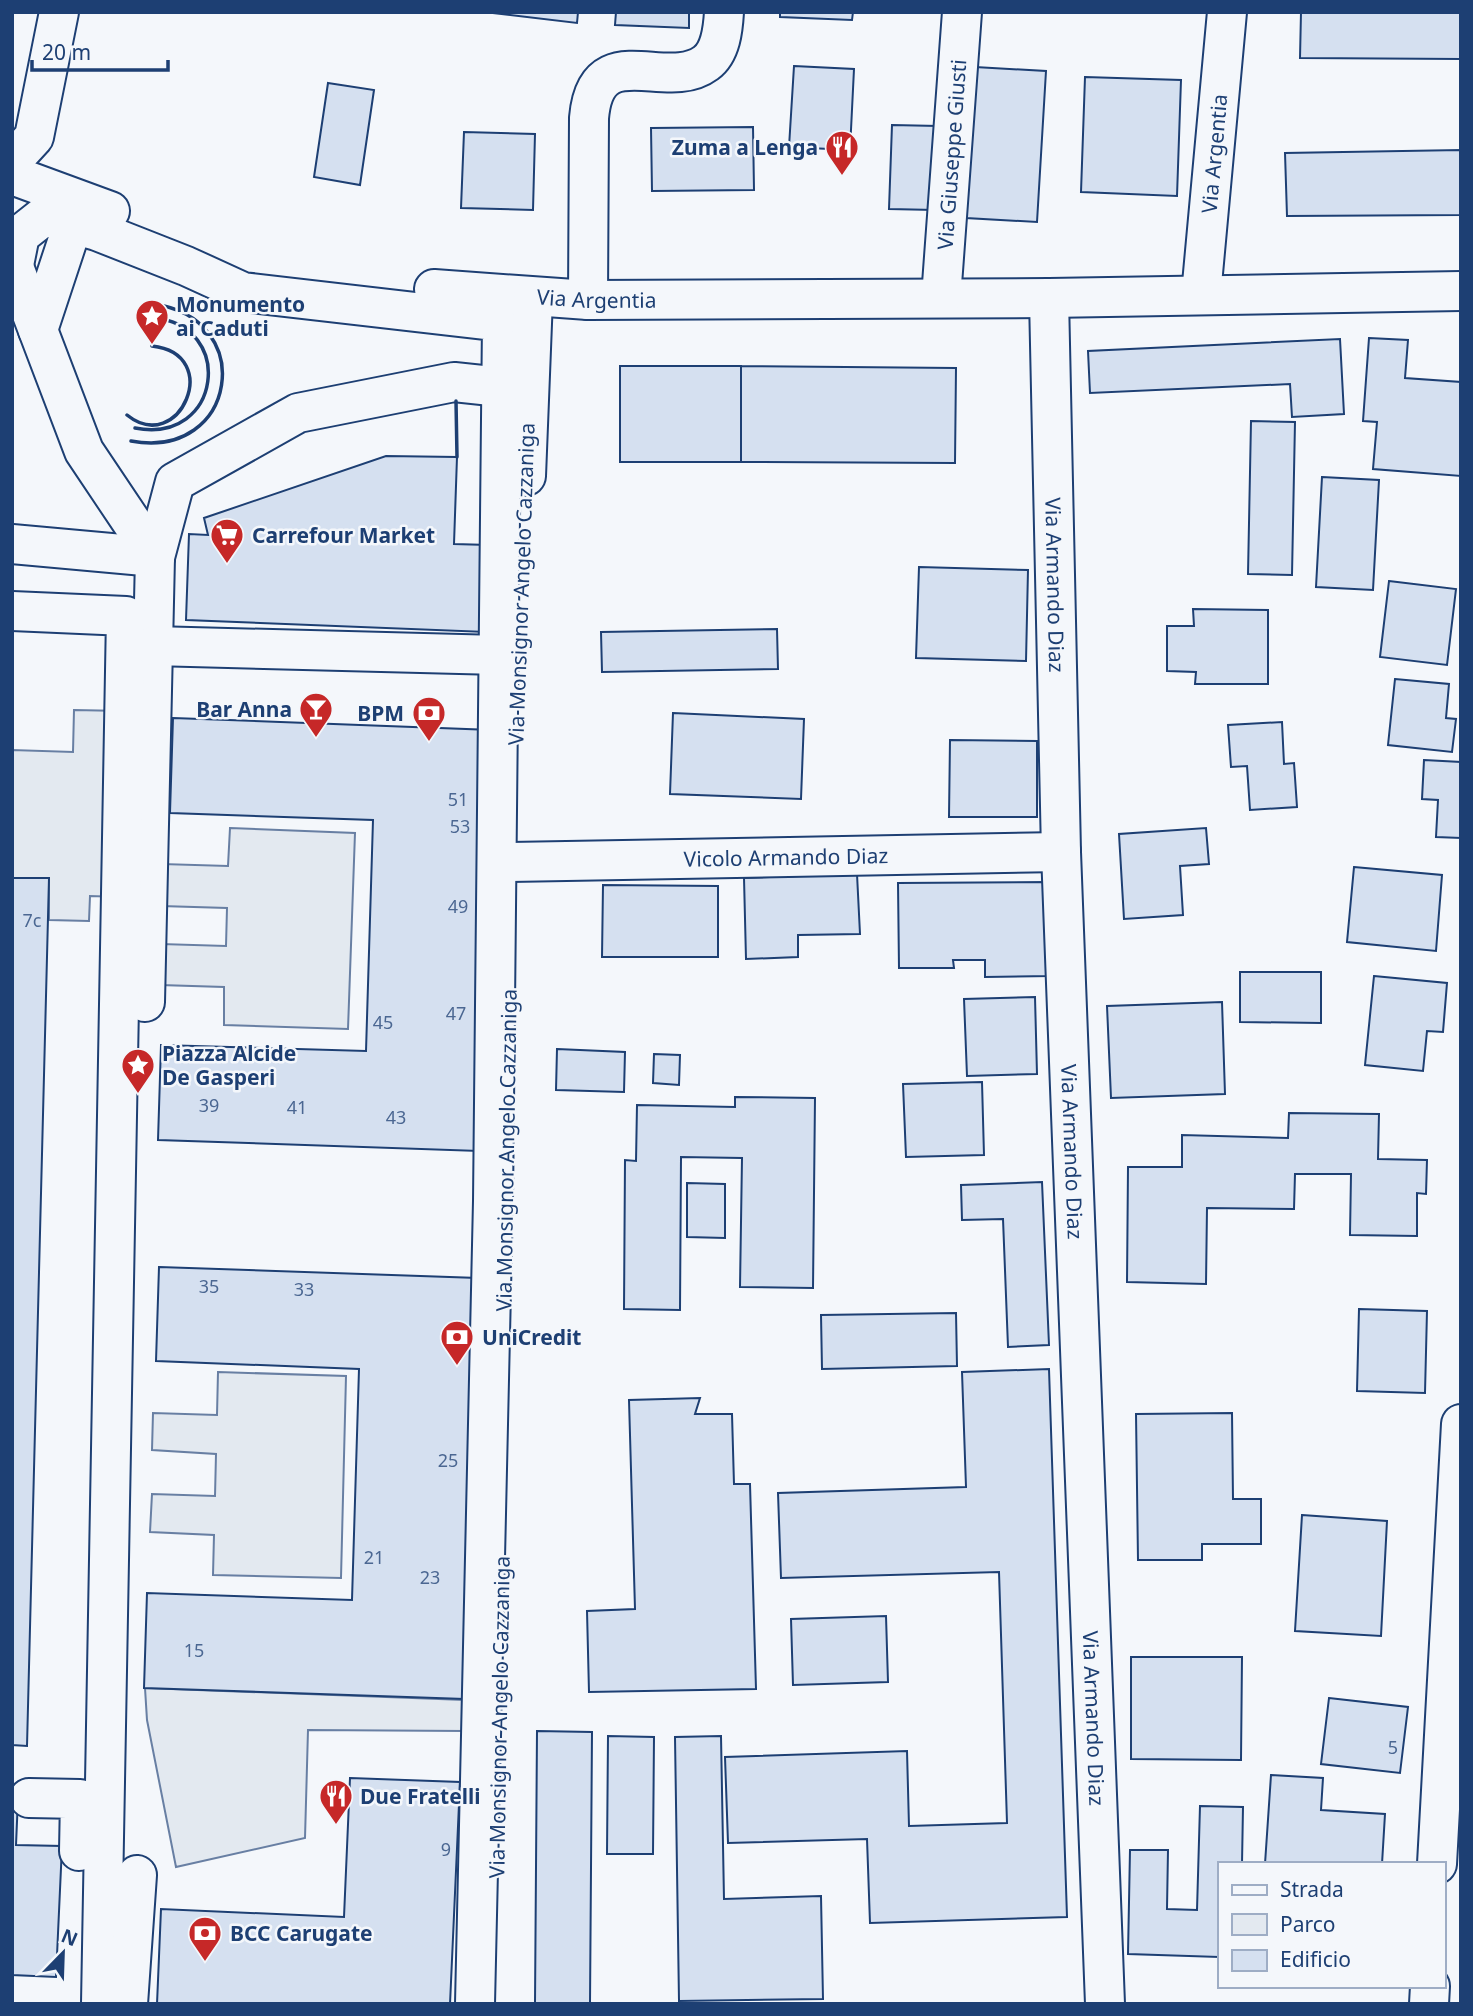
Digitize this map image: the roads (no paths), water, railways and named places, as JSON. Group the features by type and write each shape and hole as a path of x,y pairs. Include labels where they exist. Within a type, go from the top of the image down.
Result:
{"street":[{"path":"12,161 34,137 59,12"},
{"path":"589,300 589,118 594,93 600,83 610,75 622,71 684,71 708,62 716,52 720,40 724,12"},
{"name":"Via Giuseppe Giusti","path":"941,298 962,12"},
{"name":"Via Argentia","path":"1201,295 1227,12"},
{"name":"Via Argentia","path":"12,175 270,273 533,298 1049,298 1461,291"},
{"path":"155,557 84,451 13,271 20,235 44,216 74,224 187,266 243,292 502,322 494,1202 475,2004"},
{"path":"38,330 74,224"},
{"name":"Via Monsignor Angelo Cazzaniga","path":"495,2004 510,862 533,298"},
{"name":"Via Armando Diaz","path":"1049,298 1061,852 1105,2004"},
{"path":"127,1767 155,557 174,482 298,413 454,382 501,387"},
{"path":"12,544 155,557"},
{"path":"12,611 126,615 101,2004"},
{"path":"153,646 499,656"},
{"name":"Vicolo Armando Diaz","path":"510,862 1061,852"},
{"path":"1437,1862 1461,1424"},
{"path":"29,1798 80,1799 77,2004"},
{"path":"128,2004 137,1875"}],"place":[{"name":"Zuma a Lenga","path":"842,177"},
{"name":"Monumento ai Caduti","path":"152,346"},
{"name":"Carrefour Market","path":"227,565"},
{"name":"Bar Anna","path":"316,739"},
{"name":"BPM","path":"429,743"},
{"name":"Piazza Alcide De Gasperi","path":"138,1095"},
{"name":"UniCredit","path":"457,1367"},
{"name":"Due Fratelli","path":"336,1826"},
{"name":"BCC Carugate","path":"205,1963"}]}
